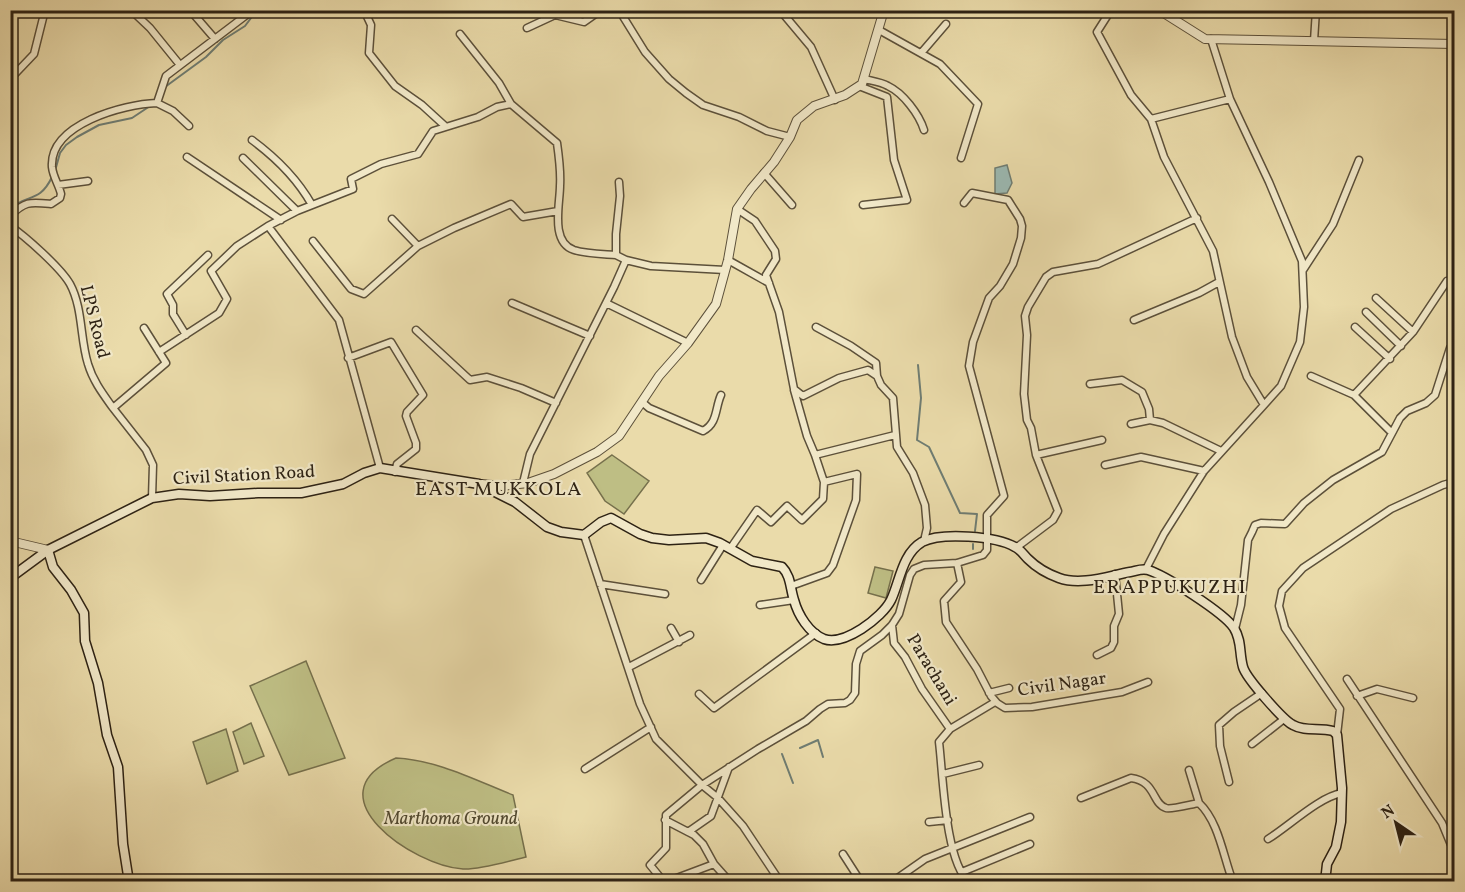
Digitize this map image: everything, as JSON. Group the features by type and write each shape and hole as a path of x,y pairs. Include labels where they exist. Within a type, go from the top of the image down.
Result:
{"main road":[{"path":"380,468 479,484 515,502 547,527 561,532 584,535 601,522 611,518 652,538 669,540 705,538 752,561 782,567 786,571 794,600 803,619 824,639 840,641 870,621 889,603 912,549 924,541 954,536 987,538 1017,547 1029,560 1058,578 1076,582 1146,569 1209,606 1229,622 1240,641 1243,668 1284,719 1295,726 1328,729 1337,735 1342,793 1341,822 1325,882"},
{"name":"Civil Station Road","path":"10,578 48,550 152,498 179,494 210,496 301,493 343,484 364,472 380,468"},
{"path":"48,550 53,567 71,590 84,613 85,640 98,683 107,735 118,767 123,844 129,882"}],"street":[{"path":"10,84 14,75 34,54 45,10"},
{"path":"131,10 150,28 180,65"},
{"path":"190,10 215,39"},
{"path":"157,103 166,76 253,10"},
{"path":"364,10 371,25 369,53 395,86 422,105 445,126"},
{"path":"526,28 555,15 584,21 601,10"},
{"path":"619,10 639,44 669,79 703,105 739,117 767,131 790,137"},
{"path":"780,10 811,47 835,100"},
{"path":"479,484 502,486 554,474 597,452 619,436 659,376 688,343 716,304 728,260 737,209 790,137 793,127 803,114 814,106 835,100 859,87 864,79 884,10"},
{"path":"1111,10 1097,32 1131,95 1151,120 1164,157 1213,251 1232,337 1247,377 1263,405"},
{"path":"1159,10 1205,39 1455,44"},
{"path":"1314,41 1316,10"},
{"path":"921,52 946,24"},
{"path":"879,30 940,64 978,104 961,158"},
{"path":"460,34 499,83 512,104 556,143 560,174 558,211 560,235 565,244 573,250 616,255 651,266 725,270"},
{"path":"1146,569 1164,534 1204,471 1281,386 1300,342 1305,307 1302,261 1269,182 1230,99 1212,39"},
{"path":"864,79 886,85 896,91 922,123 924,130"},
{"path":"859,87 887,98 894,160 907,200 863,205"},
{"path":"1151,120 1230,99"},
{"path":"10,216 23,204 55,203 61,194 52,167 53,160 57,148 68,133 79,125 144,103 157,103 173,111 189,126"},
{"path":"159,352 219,313 227,299 211,271 237,246 297,211 352,189 351,179 381,164 418,154 433,131 478,117 497,107 512,104"},
{"path":"252,140 274,158 306,193 312,205"},
{"path":"187,157 281,220"},
{"path":"243,158 297,211"},
{"path":"1302,270 1333,225 1359,160"},
{"path":"764,173 792,205"},
{"path":"58,185 88,180"},
{"path":"616,255 619,182"},
{"path":"714,864 665,882 650,865 666,848 666,815 702,785 806,721 828,704 845,703 850,700 855,693 856,664 860,651 882,635 899,614 910,575 914,569 924,565 957,563 983,555 987,550 987,515 1004,496 969,366 973,342 989,298 1000,286 1013,264 1022,226 1008,200 972,193 964,203"},
{"path":"313,241 351,289 364,294 418,246 454,228 511,204 523,217 558,211"},
{"path":"701,580 757,510 771,522 787,507 802,520 823,499 824,482 807,436 794,389 775,295 766,275 776,259 775,251 755,221 737,209"},
{"path":"1017,547 1053,520 1058,513 1036,455 1024,394 1027,335 1025,316 1028,307 1046,277 1053,272 1098,264 1197,218"},
{"path":"392,219 418,246"},
{"name":"LPS Road","path":"10,226 60,271 70,284 80,316 87,363 98,387 146,450 153,465 152,498"},
{"path":"268,226 339,320 380,468"},
{"path":"186,334 173,314 173,304 167,294 208,255"},
{"path":"523,483 530,454 626,260"},
{"path":"728,260 770,284"},
{"path":"1354,395 1413,332 1447,281"},
{"path":"1134,320 1199,293 1219,282"},
{"path":"1376,298 1413,332"},
{"path":"512,303 590,336"},
{"path":"606,303 688,343"},
{"path":"1366,312 1401,346"},
{"path":"816,327 876,363 877,376 881,385 893,398 897,447 913,473 925,505 927,528 924,541"},
{"path":"1355,327 1390,358"},
{"path":"113,408 166,363 144,328"},
{"path":"416,330 471,380 487,377 556,403"},
{"path":"348,358 391,342 423,395 406,416 416,448 397,464 394,472"},
{"path":"1234,630 1241,605 1248,540 1256,525 1261,523 1285,524 1304,503 1333,480 1382,452 1400,418 1407,411 1426,403 1435,395 1450,348 1455,344"},
{"path":"794,389 803,396 839,378 868,370 877,376"},
{"path":"1311,376 1354,395 1392,433"},
{"path":"1090,384 1122,380 1142,392 1149,409 1150,420"},
{"path":"642,402 649,408 703,431 714,421 719,410 721,395"},
{"path":"1131,424 1150,420 1163,423 1221,451"},
{"path":"815,455 895,435"},
{"path":"1036,455 1102,440"},
{"path":"1105,465 1141,457 1204,471"},
{"path":"792,586 826,573 833,565 856,500 857,474 824,482"},
{"path":"1337,735 1340,709 1285,628 1279,606 1282,591 1303,568 1391,508 1455,482"},
{"path":"584,535 640,704 656,739 718,798 743,826 779,880"},
{"path":"10,541 48,550"},
{"name":"Civil Nagar","path":"957,563 961,582 944,600 946,622 977,669 995,702 1005,708 1032,707 1122,692 1148,682"},
{"path":"1097,655 1112,648 1114,642 1114,627 1119,614 1115,574"},
{"path":"600,584 665,594"},
{"path":"760,605 794,600"},
{"name":"Parachani","path":"892,624 894,643 950,729"},
{"path":"671,628 678,642"},
{"path":"699,694 714,708 816,633"},
{"path":"628,667 690,635"},
{"path":"1347,679 1442,823 1455,852"},
{"path":"989,693 1009,688"},
{"path":"1357,696 1377,689 1413,698"},
{"path":"1229,782 1220,746 1219,725 1262,693"},
{"path":"969,882 951,847 939,742 950,729 995,702"},
{"path":"1252,744 1284,719"},
{"path":"585,769 651,727"},
{"path":"943,774 979,765"},
{"path":"688,832 711,816 729,767"},
{"path":"1189,770 1198,803 1213,822 1231,881"},
{"path":"1081,798 1131,778 1148,784 1162,806 1167,809 1198,803"},
{"path":"1268,839 1315,805 1342,793"},
{"path":"892,882 925,859 1030,817"},
{"path":"665,819 703,844 714,864 730,882"},
{"path":"929,822 948,820"},
{"path":"962,872 1030,844"},
{"path":"843,854 861,882"}],"green space":[{"path":"612,455 649,481 624,514 605,501 587,473"},
{"path":"875,567 893,571 886,598 868,593"},
{"path":"306,661 345,758 289,775 250,686"},
{"path":"251,723 264,756 244,764 233,732"},
{"path":"226,729 238,771 207,784 193,742"},
{"name":"Marthoma Ground","path":"396,758 441,767 513,795 526,857 485,867 463,869 442,865 419,856 397,842 378,826 366,809 363,791 372,773"}],"water":[{"path":"1007,165 1012,183 1007,193 995,194 995,168"}],"waterway":[{"path":"165,87 206,57 223,40 245,26 257,10"},
{"path":"55,171 60,153 77,137 99,125 132,118 150,106"},
{"path":"10,209 37,195 52,177"},
{"path":"918,365 921,398 917,440 929,447 960,513 977,514 975,531"},
{"path":"973,544 973,549"},
{"path":"800,748 818,740 823,757"},
{"path":"782,754 793,783"}],"district":[{"name":"EAST MUKKOLA","path":"499,490"},
{"name":"ERAPPUKUZHI","path":"1170,588"}]}
